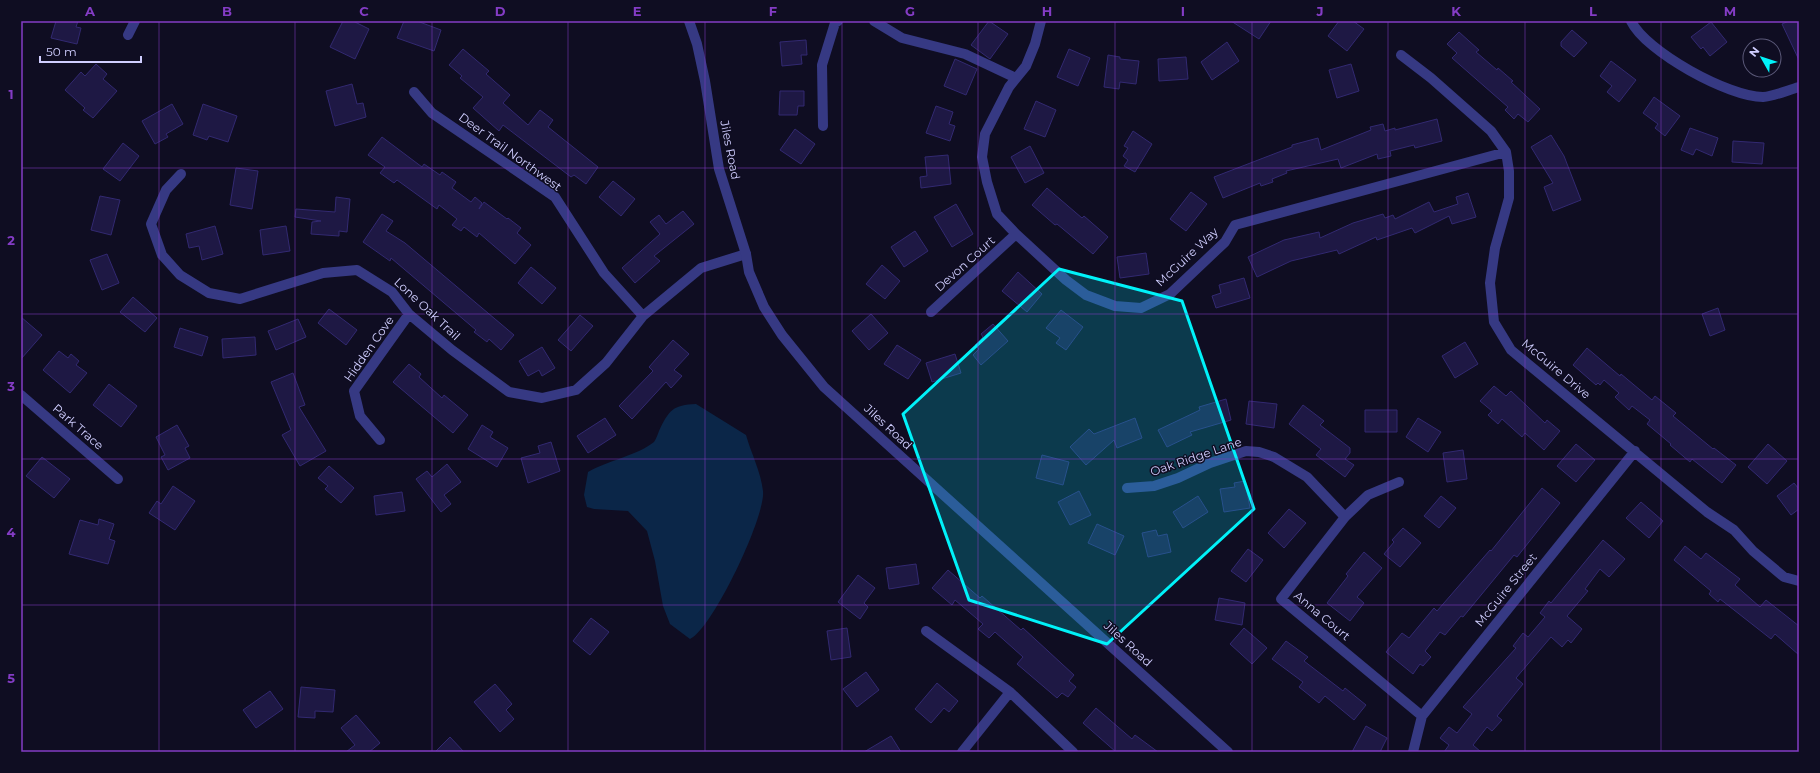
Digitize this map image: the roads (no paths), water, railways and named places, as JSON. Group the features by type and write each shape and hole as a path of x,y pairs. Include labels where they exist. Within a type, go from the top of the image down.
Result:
{"street":[{"path":"128,35 135,21"},
{"name":"Jiles Road","path":"689,21 705,82 719,169 746,254 749,272 764,307 782,335 824,387 1228,752"},
{"path":"823,126 822,65 835,23 838,21"},
{"path":"874,21 902,38 965,54 1016,78"},
{"path":"1631,21 1633,27 1659,51 1703,78 1742,93 1764,97 1799,87"},
{"name":"McGuire Way","path":"1043,22 1026,66 1005,93 985,134 982,157 987,182 997,214 1016,234 1066,280 1086,295 1115,306 1141,308 1170,294 1225,242 1235,225 1506,152"},
{"path":"1400,55 1431,78 1491,131 1506,152"},
{"name":"Deer Trail Northwest","path":"414,92 432,113 555,197 604,273 643,316"},
{"name":"McGuire Drive","path":"1506,152 1509,198 1495,248 1490,283 1494,322 1511,350 1707,512 1734,530 1753,551 1784,577 1799,581"},
{"name":"Lone Oak Trail","path":"181,174 166,190 151,224 162,254 180,275 209,293 240,299 323,273 357,270 392,292 410,314 452,350 509,392 542,398 576,390 606,363 643,316 701,268 746,254"},
{"name":"Devon Court","path":"931,312 1016,234"},
{"name":"Hidden Cove","path":"380,440 360,416 354,391 410,314"},
{"name":"Park Trace","path":"21,395 118,479"},
{"name":"McGuire Street","path":"1413,752 1422,716 1635,451"},
{"name":"Oak Ridge Lane","path":"1127,488 1154,486 1178,478 1210,463 1246,452 1259,452 1274,457 1307,477 1345,517"},
{"name":"Anna Court","path":"1399,482 1368,495 1345,517 1281,598 1422,716"},
{"path":"926,631 1010,692 1073,752"},
{"path":"962,752 1010,692"}],"water":[{"path":"696,404 746,435 758,470 763,491 762,504 756,523 736,571 711,616 700,631 690,639 670,624 663,606 655,561 647,531 628,511 594,509 587,507 584,495 588,472 647,447 654,442 669,413 677,407"}]}
